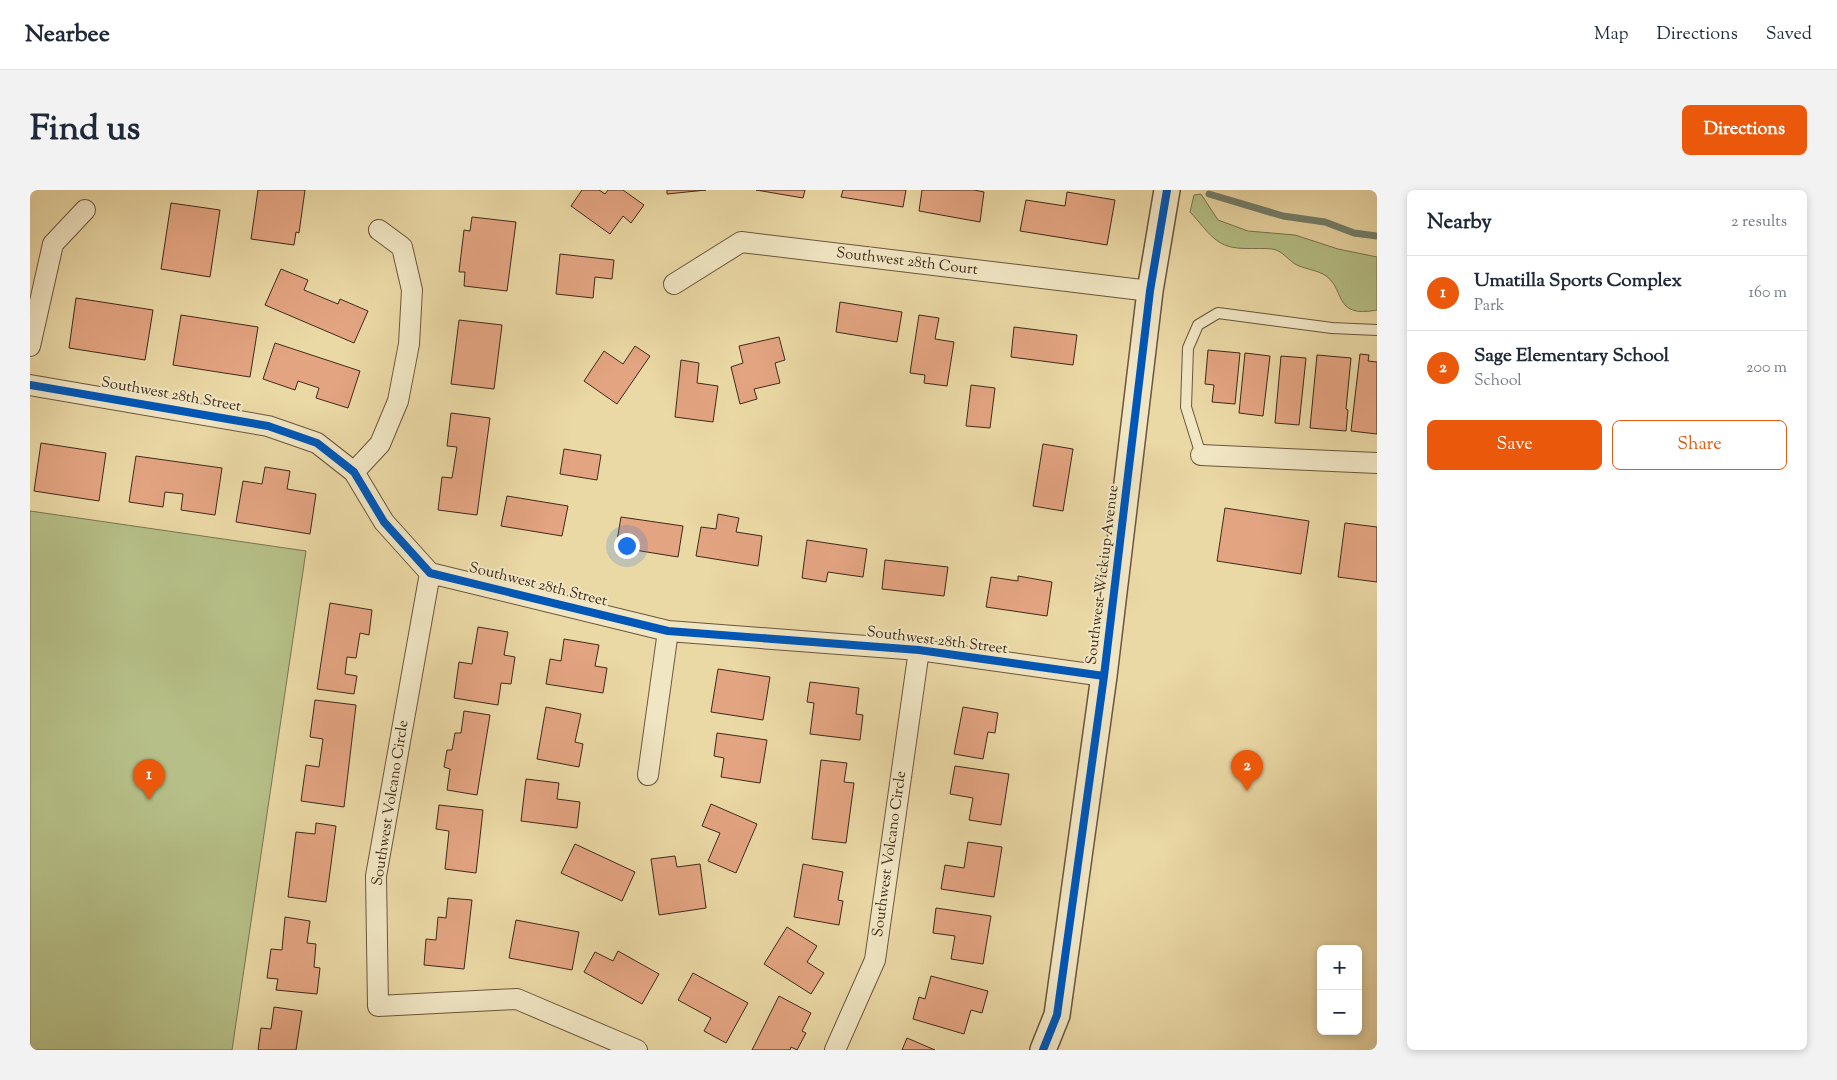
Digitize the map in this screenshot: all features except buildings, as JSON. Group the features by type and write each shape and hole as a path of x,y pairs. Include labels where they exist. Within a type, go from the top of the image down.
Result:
{"street":[{"name":"Southwest Wickiup Avenue","path":"1043,1050 1057,1015 1104,676 1150,291 1167,190"},
{"path":"30,346 53,244 85,210"},
{"path":"354,472 380,444 398,401 409,344 412,290 402,246 379,230"},
{"name":"Southwest 28th Court","path":"674,284 742,242 1150,291"},
{"name":"Southwest 28th Street","path":"30,385 268,426 317,443 354,472 384,522 430,572 668,631 919,650 1104,676"},
{"path":"1201,455 1377,464"},
{"name":"Southwest Volcano Circle","path":"430,572 376,876 378,1006 517,999 637,1050"},
{"path":"648,776 668,631"},
{"name":"Southwest Volcano Circle","path":"835,1050 875,960 919,650"}],"lane":[{"path":"1201,455 1186,407 1188,348 1198,324 1218,313 1332,328 1377,330"}],"green space":[{"path":"1201,194 1218,220 1248,231 1295,235 1338,249 1377,257 1377,310 1362,312 1346,306 1335,286 1323,274 1294,263 1278,251 1231,247 1219,242 1207,232 1190,212 1194,195"},
{"path":"30,511 306,551 232,1050 30,1050"}],"waterway":[{"path":"1209,194 1283,216 1325,222 1354,233 1377,236"}],"cycle path":[{"path":"1043,1050 1057,1015 1104,676 1150,291 1167,190"},
{"path":"30,385 268,426 317,443 354,472 384,522 430,573 668,631 919,650 1104,676"}],"place":[{"name":"Sage Elementary School","path":"1247,791"},
{"name":"Umatilla Sports Complex","path":"149,800"}]}
